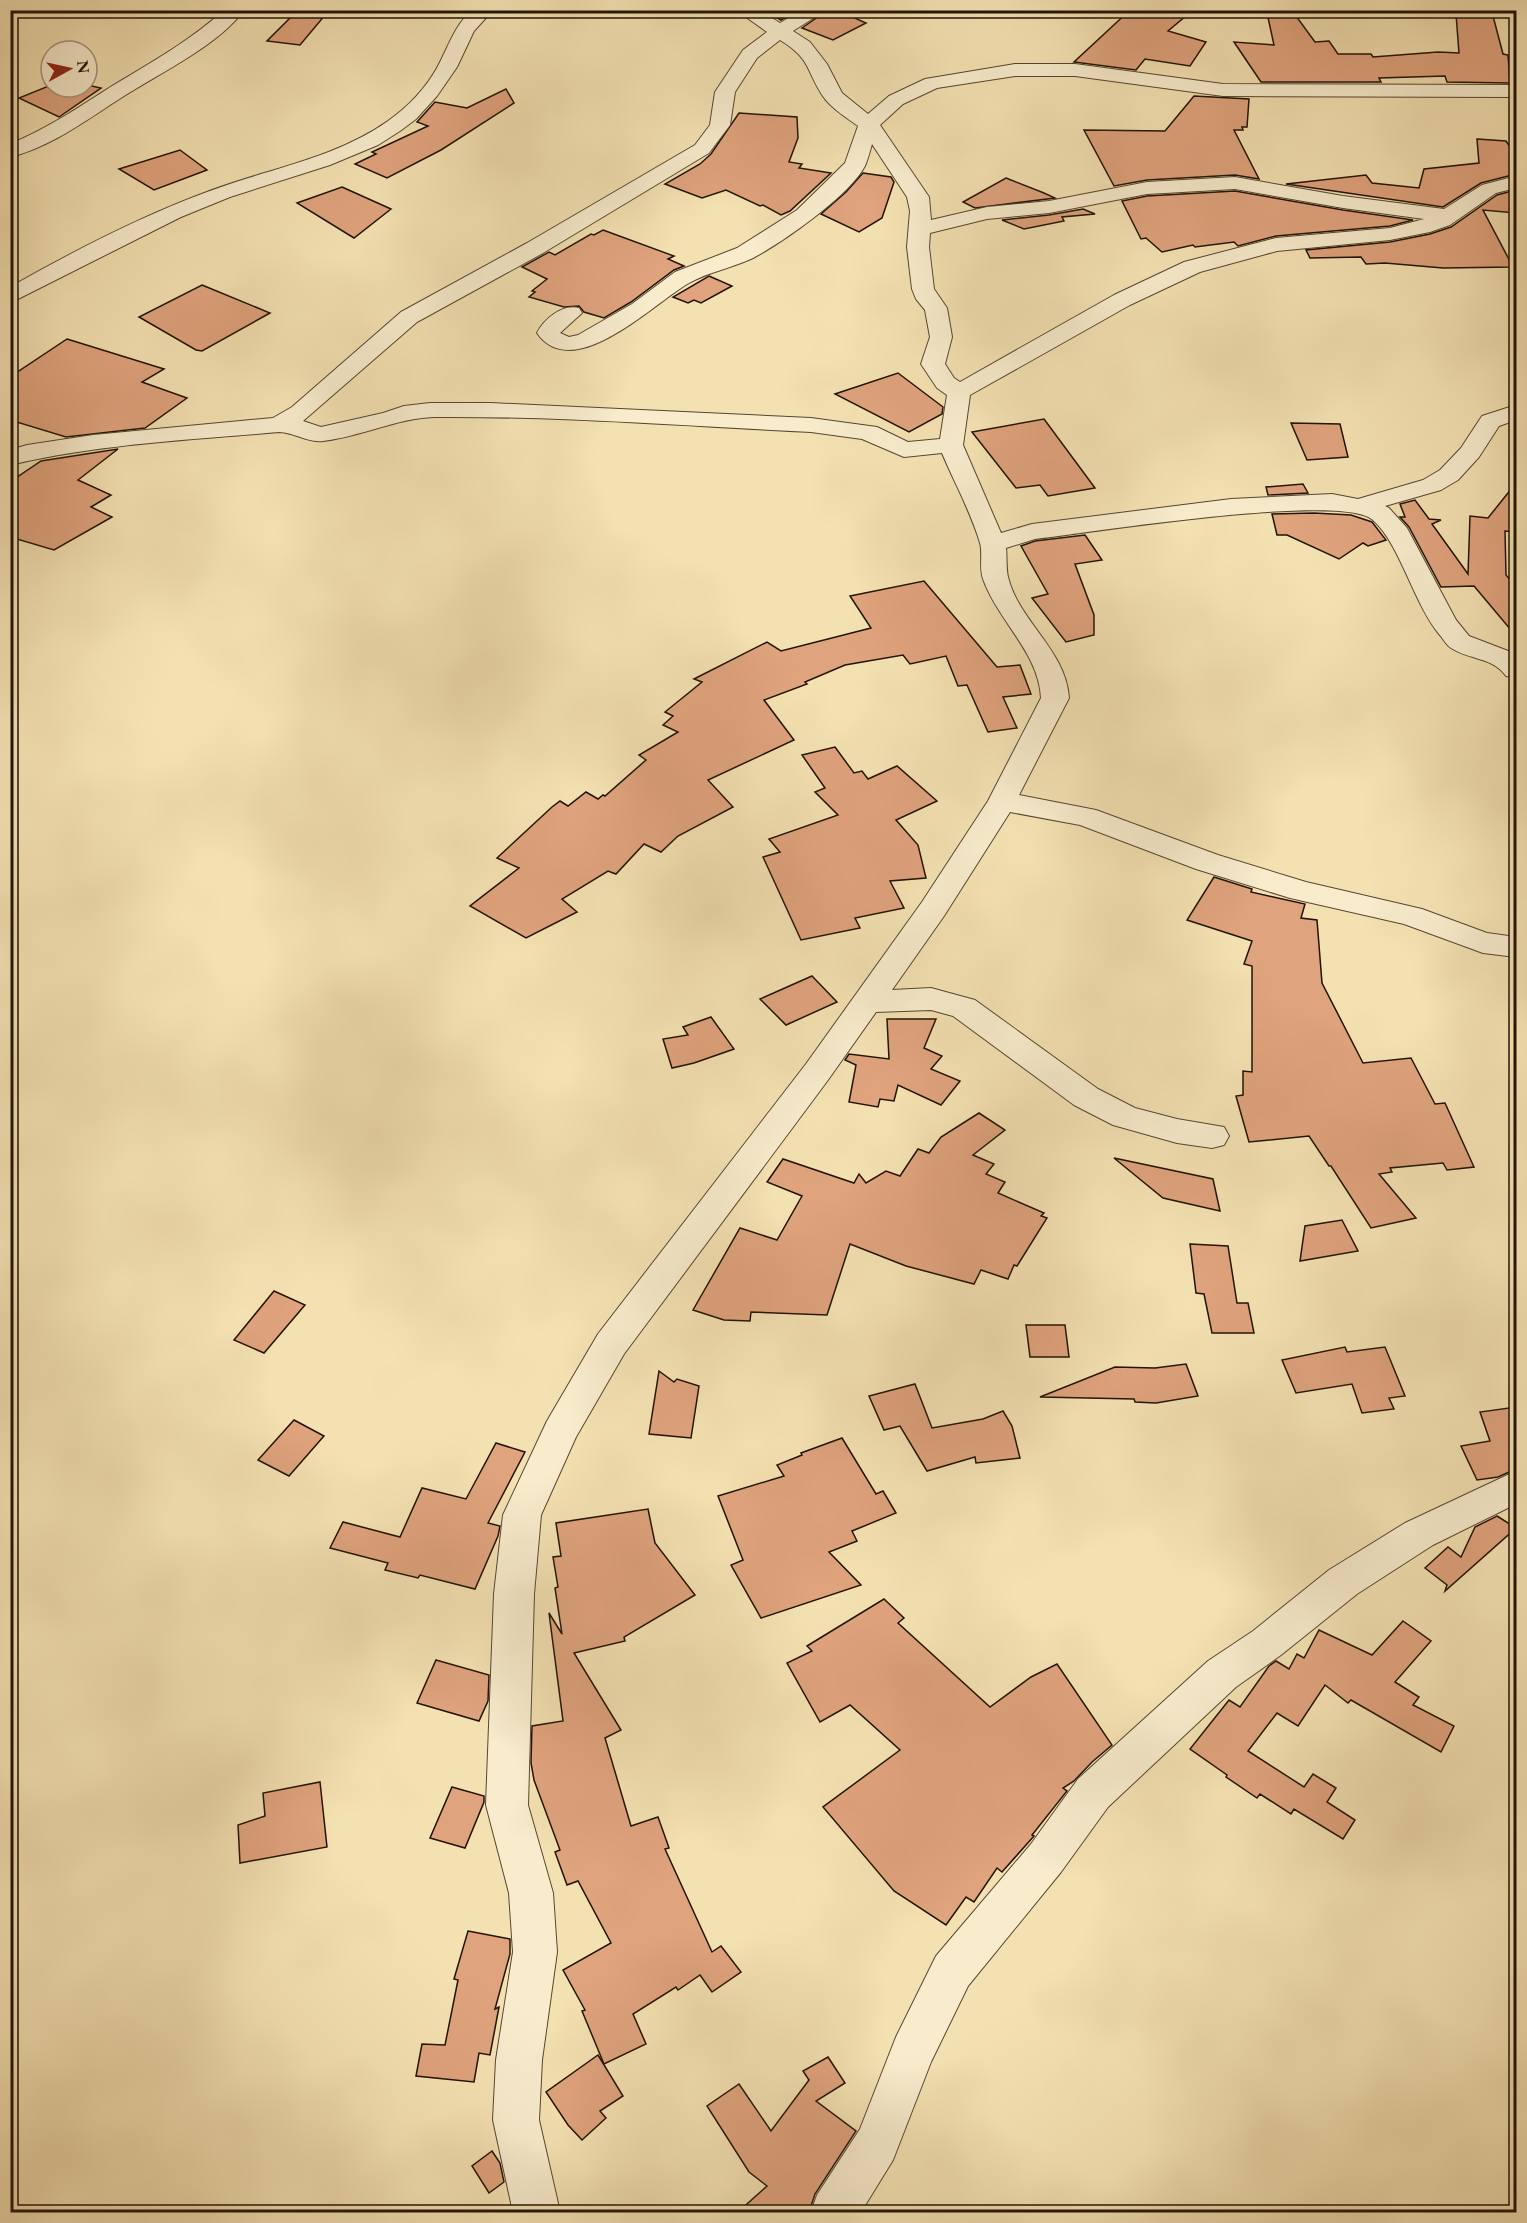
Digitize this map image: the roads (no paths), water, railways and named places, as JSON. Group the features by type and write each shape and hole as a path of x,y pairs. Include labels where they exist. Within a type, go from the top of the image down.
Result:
{"street":[{"path":"10,151 26,145 91,110 194,45 235,10"},
{"path":"10,296 82,255 198,202 361,146 394,126 414,110 433,89 448,66 461,34 470,22 484,10"},
{"path":"745,10 803,46 817,64 833,96 869,124 918,197 921,229 918,247 923,289 927,299 936,308 941,337 933,364 945,383 959,392"},
{"path":"279,426 300,411 409,317 570,228 702,149 720,125 725,92 750,54 778,32 817,10"},
{"path":"571,313 548,333 552,338 566,344 586,340 640,309 683,277 745,252 805,215 855,165 869,124 896,100 932,83 1015,70 1075,70 1223,90 1516,91"},
{"path":"959,392 1122,300 1192,267 1276,245 1422,227 1449,215 1489,189 1516,182"},
{"path":"921,229 987,213 1049,207 1147,188 1235,183 1332,201 1449,215"},
{"path":"536,2212 516,2120 519,2060 535,1952 531,1893 507,1805 514,1594 522,1515 560,1432 611,1344 692,1239 933,909 1002,801 1055,698 1054,681 1045,662 1011,608 995,577 993,544 951,445 959,392"},
{"path":"10,458 27,452 93,441 279,426 293,425 307,432 321,434 390,419 404,413 430,410 491,410 811,425 868,432 904,450 951,445"},
{"path":"1360,507 1432,485 1441,480 1449,475 1470,452 1490,421 1516,412"},
{"path":"993,544 1032,532 1231,507 1332,502 1360,507 1380,513 1394,528 1439,615 1460,642 1510,661 1516,670"},
{"path":"1002,801 1086,817 1196,858 1300,891 1411,916 1483,943 1516,947"},
{"path":"866,1002 931,999 964,1008 1086,1097 1115,1112 1125,1117 1177,1131 1212,1136"},
{"path":"834,2212 877,2144 912,2053 952,1971 1046,1858 1093,1793 1222,1674 1267,1643 1343,1582 1419,1534 1516,1486"}]}
